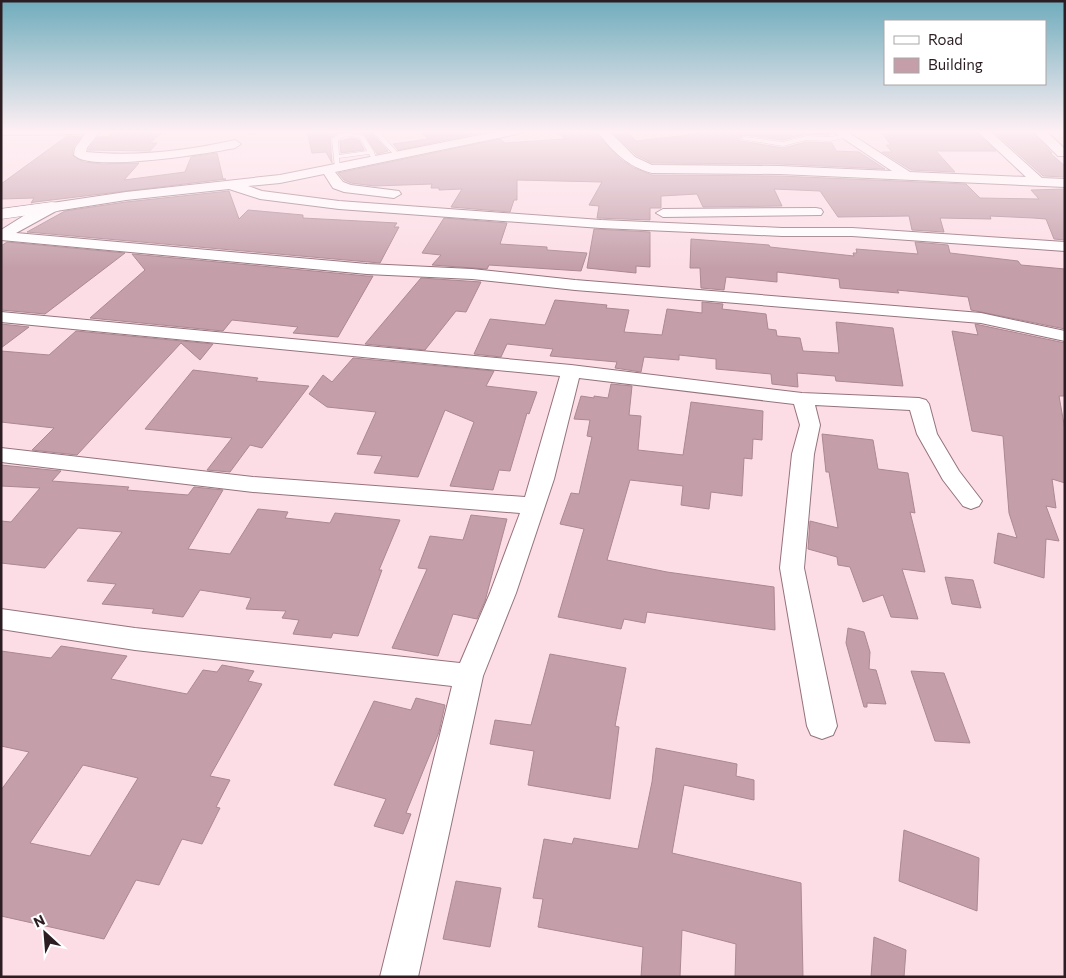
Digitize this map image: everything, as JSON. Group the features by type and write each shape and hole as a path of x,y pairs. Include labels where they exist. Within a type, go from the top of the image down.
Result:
{"street":[{"path":"1,214 126,196 288,177"},
{"path":"336,177 338,184 349,189 409,196"},
{"path":"944,177 1065,182"},
{"path":"1033,177 1038,181"},
{"path":"229,184 260,195 339,205 601,224 772,232 852,232 1065,247"},
{"path":"528,205 628,213 816,212"},
{"path":"2,236 30,218 52,207"},
{"path":"2,236 367,269 472,274 575,285 982,318 1065,336"},
{"path":"1,316 571,371 802,399 919,404 927,434 951,475 971,501"},
{"path":"400,977 469,676 503,593 533,506 547,462 571,371"},
{"path":"802,399 810,420 810,429 805,439 803,454 792,568 822,726"},
{"path":"1,455 114,470 336,492 466,499 533,506"},
{"path":"1,619 135,639 469,676"}],"building":[{"path":"11,177 127,177 124,180 150,177 222,177 223,179 226,179 31,203 34,198 1,199 1,184"},
{"path":"341,177 795,177 966,184 980,198 1039,199 1031,190 1065,189 1065,240 1054,239 1046,219 990,216 991,219 940,218 944,232 912,230 909,216 838,217 820,191 774,189 782,206 703,207 697,194 661,196 661,208 650,208 650,220 597,218 599,206 589,205 602,182 517,180 517,200 514,200 510,212 451,207 462,189 439,190 439,188 431,188 432,184 374,186 351,183"},
{"path":"229,191 239,219 248,210 303,215 303,218 397,223 394,227 399,227 380,263 27,232 65,211 126,202"},
{"path":"444,218 507,223 500,244 547,247 547,250 587,253 581,271 489,265 487,269 432,265 441,255 422,253"},
{"path":"594,229 650,232 650,267 636,266 636,273 587,268"},
{"path":"691,239 769,245 770,247 854,256 853,253 857,253 856,249 918,254 915,242 948,245 950,253 1018,261 1021,265 1065,269 1065,329 971,310 968,297 897,290 899,293 840,288 839,279 777,272 777,282 726,277 724,290 701,288 700,268 690,268"},
{"path":"7,242 125,253 45,314 1,310 1,246"},
{"path":"132,254 373,276 338,337 293,333 298,327 232,320 223,331 90,318 145,270"},
{"path":"421,278 481,282 466,312 456,311 425,350 365,344"},
{"path":"555,300 607,305 606,308 629,310 624,332 662,335 667,309 702,313 702,302 723,304 722,309 766,314 768,329 776,330 777,336 800,338 803,351 839,353 836,322 893,328 903,386 836,381 835,376 797,373 798,387 772,384 771,374 716,369 716,359 679,355 679,360 644,357 641,372 615,368 617,362 550,356 553,349 507,344 501,357 474,354 490,319 545,325"},
{"path":"1,324 29,327 1,348"},
{"path":"975,324 1065,343 1065,396 1059,396 1065,430 1065,483 1052,479 1056,508 1046,506 1059,541 1046,539 1044,578 994,563 998,533 1017,538 1009,513 1003,436 972,431 952,331 978,335"},
{"path":"76,331 213,344 200,360 181,343 77,455 32,450 54,428 1,422 1,351 49,355"},
{"path":"353,358 494,371 486,386 537,392 529,414 527,413 510,471 499,470 493,490 450,486 474,422 445,410 418,477 374,473 382,456 357,454 376,412 327,407 309,394 323,375 332,382"},
{"path":"193,370 258,378 256,381 309,386 262,448 250,445 230,472 207,470 232,438 145,429"},
{"path":"611,384 632,386 629,415 641,416 638,450 683,455 691,402 763,411 762,440 753,439 752,459 744,458 742,496 711,492 709,509 681,505 683,486 630,480 607,560 667,572 774,587 775,630 647,612 645,623 624,619 621,629 558,617 584,529 560,524 571,493 579,494 592,437 587,436 590,420 574,419 581,396 608,398"},
{"path":"822,434 873,440 878,469 908,473 915,513 910,512 925,572 902,569 918,619 891,617 883,595 863,602 850,567 838,565 837,557 808,549 810,521 838,528 829,472 826,472"},
{"path":"1,465 61,471 52,481 129,487 127,490 188,495 194,487 223,490 188,549 230,554 258,509 288,512 285,518 330,523 335,513 400,520 379,570 382,570 358,636 333,633 331,638 293,634 299,620 282,618 286,611 246,609 251,598 200,590 183,617 152,613 154,609 102,604 116,584 87,581 122,532 78,528 45,568 1,563 1,521 11,522 40,488 1,486"},
{"path":"471,515 507,519 485,601 477,619 453,614 438,656 392,648 427,569 418,568 430,536 463,540"},
{"path":"945,577 973,580 981,608 952,604"},
{"path":"848,628 864,632 870,652 869,669 876,670 886,704 867,703 867,707 864,707 846,643"},
{"path":"61,646 127,656 111,679 187,694 203,670 217,672 222,665 254,671 248,681 262,684 210,776 230,780 216,807 220,808 202,844 182,839 159,885 136,880 104,939 1,916 1,790 29,752 1,746 1,651 51,658","holes":["83,765 138,778 90,856 30,843"]},
{"path":"550,654 626,668 615,726 619,727 610,799 528,785 534,751 490,744 495,720 531,725"},
{"path":"911,671 944,673 970,743 935,741"},
{"path":"416,698 445,705 439,732 406,813 411,814 403,834 374,826 386,799 334,785 374,701 411,710"},
{"path":"656,748 737,764 736,776 754,780 754,800 684,785 672,853 801,883 803,977 735,977 736,944 682,930 680,977 641,977 643,947 538,927 543,899 533,898 544,839 572,844 574,838 638,849 652,782"},
{"path":"904,830 979,858 977,911 899,881"},
{"path":"456,881 501,888 490,947 443,939"},
{"path":"874,937 906,950 904,977 871,977"}]}
